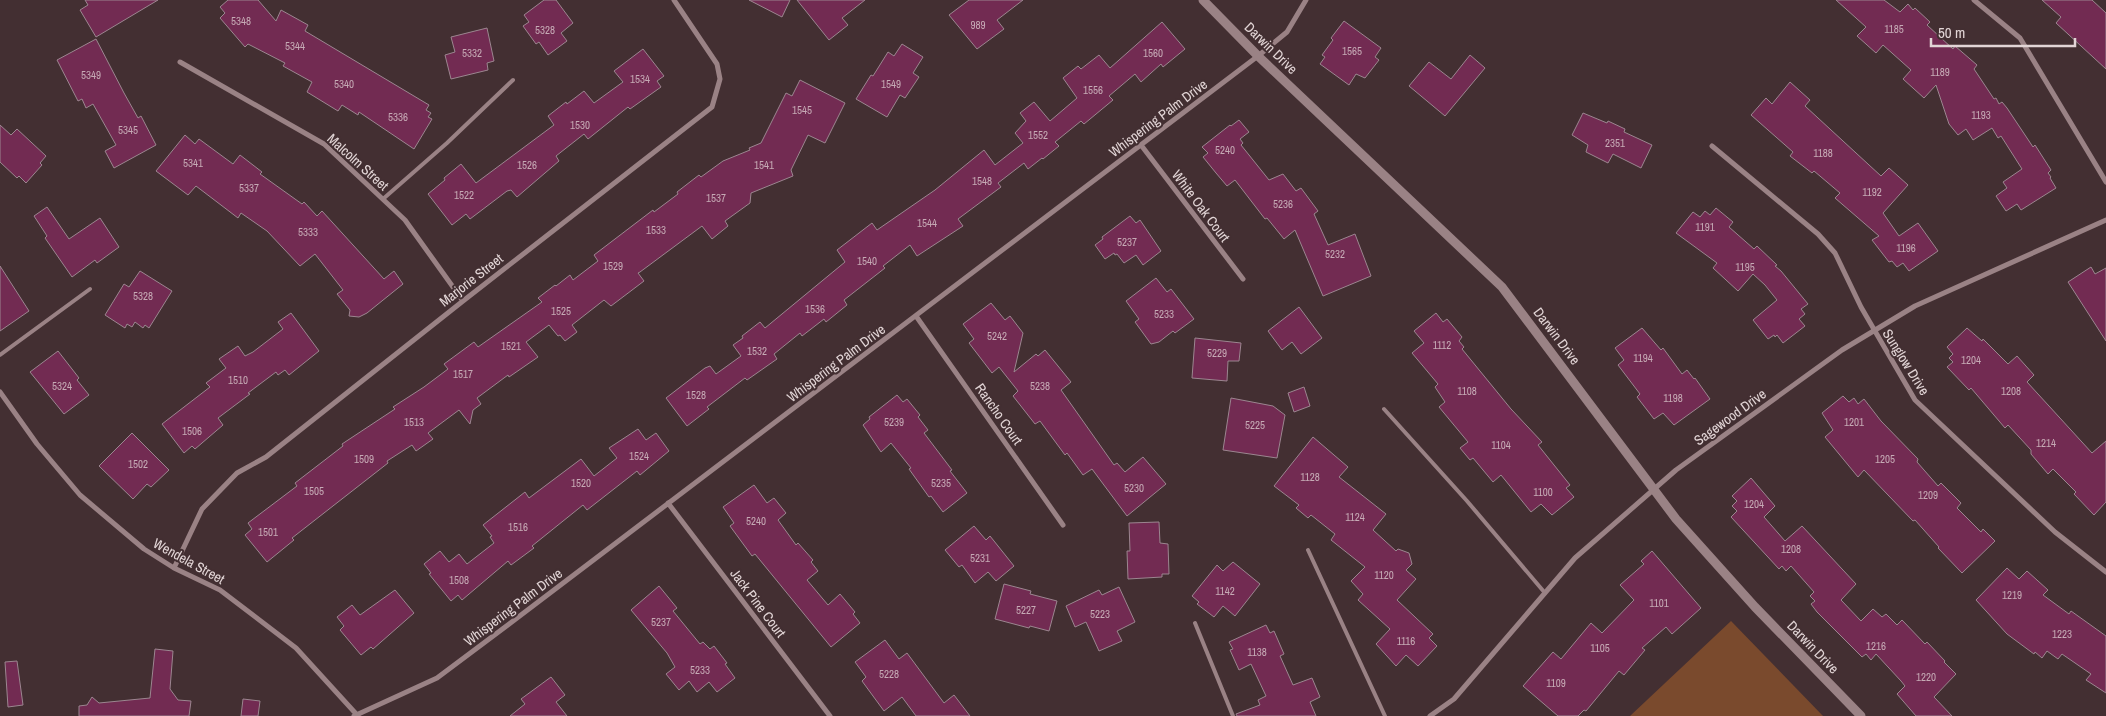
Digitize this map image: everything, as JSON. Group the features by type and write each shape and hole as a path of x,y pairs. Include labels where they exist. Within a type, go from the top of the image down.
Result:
{"street":[{"name":"Marjorie Street","path":"174,568 202,509 237,473 266,457 463,300 712,107 720,79 717,64 674,0"},
{"name":"Darwin Drive","path":"1203,0 1258,56 1502,287 1676,519 1755,607 1860,716"},
{"name":"Whispering Palm Drive","path":"356,715 438,678 1258,56 1287,32 1306,0"},
{"path":"1974,0 2020,38 2106,182"},
{"name":"Malcolm Street","path":"180,62 324,144 405,220 463,300"},
{"name":"White Oak Court","path":"1141,145 1243,279"},
{"name":"Sunglow Drive","path":"1712,146 1818,234 1835,253 1874,331 1915,400 2055,532 2106,572"},
{"name":"Sagewood Drive","path":"1430,716 1454,699 1575,558 1676,470 1818,368 1915,306 2106,220"},
{"name":"Rancho Court","path":"916,316 1063,525"},
{"name":"Wendela Street","path":"0,392 37,444 80,495 144,549 174,568 220,590 296,648 356,715"},
{"name":"Jack Pine Court","path":"668,503 830,716"}],"lane":[{"path":"383,199 447,143 513,80"},
{"path":"0,355 90,289"},
{"path":"1384,409 1467,501 1545,592"},
{"path":"1308,550 1385,716"},
{"path":"1195,624 1233,716"}],"shaded area":[{"path":"1731,621 1823,716 1630,716"}],"building":[{"path":"85,0 158,0 96,37 80,10 88,5"},
{"path":"228,0 258,0 276,21 281,10 308,25 305,31 429,105 426,110 431,113 428,117 432,119 414,149 359,112 358,115 342,105 338,111 307,92 312,82 283,66 285,63 248,44 245,47 220,18 225,13 220,7"},
{"path":"544,0 556,0 573,23 561,33 567,41 548,55 539,42 536,44 523,26 529,22 524,15"},
{"path":"749,0 790,0 782,17"},
{"path":"797,0 865,0 842,18 848,25 829,40"},
{"path":"969,0 1023,0 997,20 1004,29 977,49 949,15"},
{"path":"1836,0 1884,0 1900,12 1908,4 1913,10 1915,8 1930,22 1927,25 1953,49 1955,46 1977,65 1974,69 1994,99 1996,98 1999,104 2002,102 2033,147 2035,145 2051,170 2048,173 2056,188 2021,210 2017,204 2006,211 1996,196 2007,188 2003,182 2022,169 2001,136 1998,138 1992,128 1973,140 1966,129 1958,135 1949,124 1936,85 1924,98 1903,79 1911,70 1883,45 1876,53 1857,36 1866,27"},
{"path":"2042,0 2092,0 2106,13 2106,69 2056,23 2061,17"},
{"path":"1344,21 1381,48 1375,57 1379,60 1365,78 1356,74 1349,85 1320,64 1325,57 1322,55 1333,40 1331,38"},
{"path":"1162,22 1185,49 1163,67 1161,64 1141,82 1135,74 1109,96 1113,100 1084,124 1081,121 1055,142 1059,146 1043,159 1028,169 1024,163 998,183 1001,187 958,219 963,226 917,256 910,245 883,266 885,268 844,300 847,305 826,322 824,319 802,336 800,333 774,354 777,359 747,380 745,378 707,407 709,409 687,426 666,398 705,368 710,366 716,374 741,356 733,345 743,338 742,336 760,322 765,328 845,262 837,250 872,223 877,230 935,190 984,150 995,165 1023,143 1015,133 1026,121 1020,113 1034,102 1050,121 1077,98 1063,78 1078,66 1081,69 1099,55 1110,68"},
{"path":"487,28 494,61 487,63 488,70 451,79 445,55 455,52 451,37"},
{"path":"96,39 138,118 141,116 156,145 114,168 105,151 116,145 93,104 86,108 82,99 78,101 57,60"},
{"path":"902,44 923,57 913,73 919,77 905,98 900,95 887,117 856,99 888,52 894,56"},
{"path":"643,49 664,76 657,81 661,87 630,109 628,107 588,139 584,134 556,156 559,161 517,197 511,190 507,191 470,219 466,214 452,225 428,194 445,180 444,178 461,164 476,183 554,125 548,116 566,102 567,104 584,91 594,103 623,82 614,71"},
{"path":"1470,55 1485,68 1445,116 1409,86 1429,62 1451,79"},
{"path":"800,80 845,103 825,143 808,135 791,170 793,176 751,193 750,203 725,221 728,226 712,239 702,226 638,273 644,281 611,306 604,300 572,325 577,332 565,341 549,325 526,342 538,357 509,377 508,375 477,398 481,404 473,410 470,424 459,410 428,433 433,439 416,451 412,445 387,461 388,463 292,538 294,540 267,562 245,535 252,529 248,523 297,486 295,483 343,446 342,444 395,409 393,407 448,369 444,364 474,342 478,347 542,302 538,298 555,285 570,275 573,280 598,261 594,255 653,210 654,212 678,194 677,192 699,175 701,177 723,161 750,150 749,148 761,143 786,93 792,96"},
{"path":"1790,82 1810,100 1805,106 1881,176 1889,168 1908,185 1883,213 1899,236 1918,223 1938,251 1909,271 1903,263 1897,267 1892,261 1889,262 1872,240 1879,236 1835,198 1840,193 1814,171 1812,173 1790,156 1793,152 1751,115 1766,98 1772,104"},
{"path":"1583,113 1607,123 1608,121 1625,129 1624,132 1652,145 1641,168 1613,154 1608,163 1586,152 1588,145 1572,135"},
{"path":"1239,120 1249,132 1240,139 1243,143 1241,145 1269,180 1283,174 1296,191 1301,188 1318,211 1314,214 1328,245 1355,234 1371,276 1323,296 1295,230 1284,239 1267,218 1265,219 1235,180 1227,186 1216,173 1203,157 1208,153 1202,147"},
{"path":"0,125 11,135 17,129 46,156 40,163 42,165 26,183 19,176 17,178 0,162"},
{"path":"185,135 195,144 199,139 233,164 240,155 262,172 260,174 302,204 304,202 317,216 322,211 384,279 394,271 403,284 367,313 359,317 349,316 350,310 337,294 343,290 315,254 300,266 267,231 241,213 238,218 196,186 188,195 156,171"},
{"path":"47,207 69,239 100,218 119,247 97,263 95,260 72,277 45,238 47,236 34,216"},
{"path":"1716,208 1733,222 1729,227 1754,249 1757,246 1777,265 1775,266 1808,304 1801,309 1805,314 1799,319 1805,326 1783,343 1777,335 1768,339 1753,320 1777,300 1765,285 1753,274 1738,291 1713,268 1717,263 1676,233 1693,212 1700,217 1705,211 1710,215"},
{"path":"1130,216 1136,223 1140,220 1161,251 1143,265 1136,255 1124,263 1114,253 1105,259 1095,245 1103,239 1102,237"},
{"path":"0,266 29,311 0,331"},
{"path":"2091,267 2095,274 2106,268 2106,341 2068,282"},
{"path":"140,271 172,291 149,328 145,325 143,328 135,322 132,327 127,324 125,328 105,315 124,284 129,287"},
{"path":"1156,278 1167,292 1171,289 1194,319 1175,333 1173,331 1159,342 1151,344 1135,322 1139,319 1126,301"},
{"path":"991,303 1005,320 1010,316 1023,333 1014,372 1036,354 1038,356 1045,350 1071,382 1061,390 1114,465 1117,463 1125,472 1143,457 1166,484 1127,516 1092,469 1083,475 1067,453 1065,455 1040,421 1035,424 1013,396 1018,391 999,367 992,373 969,343 974,339 963,324"},
{"path":"1299,307 1322,338 1301,354 1292,342 1282,350 1268,331"},
{"path":"291,313 319,351 289,375 285,370 278,375 276,372 248,393 250,394 218,418 223,425 195,449 192,446 184,453 162,424 210,387 206,383 226,368 219,359 238,346 245,356 253,352 283,329 278,322"},
{"path":"1436,313 1443,322 1447,319 1462,337 1459,341 1464,347 1462,349 1511,409 1542,442 1538,445 1570,485 1566,488 1574,497 1552,515 1541,504 1531,512 1501,475 1493,482 1473,458 1470,460 1460,448 1468,442 1439,407 1445,402 1435,387 1438,384 1412,353 1424,343 1414,331"},
{"path":"1642,328 1661,350 1663,348 1682,374 1687,370 1695,378 1710,399 1674,425 1663,413 1654,419 1637,397 1640,394 1618,365 1624,360 1615,348"},
{"path":"1967,328 1982,341 1983,339 2008,364 2017,356 2034,375 2027,382 2092,453 2106,441 2106,502 2094,515 2074,494 2076,492 2053,469 2048,474 2031,454 2031,450 2008,425 2005,428 1971,388 1969,390 1947,367 1953,362 1949,358 1953,354 1947,347"},
{"path":"1195,338 1241,343 1239,361 1228,361 1227,381 1192,378"},
{"path":"58,351 79,378 77,380 89,395 64,414 30,372"},
{"path":"1304,387 1310,406 1294,412 1288,393"},
{"path":"897,395 903,402 907,399 920,415 918,417 928,430 924,433 967,493 943,512 931,496 929,497 909,469 911,468 891,443 881,452 863,425 870,419 869,417"},
{"path":"1843,396 1849,402 1854,398 1858,404 1864,399 1881,421 1918,459 1917,462 1938,486 1941,483 1961,503 1957,508 1981,532 1983,529 1995,541 1962,573 1915,520 1913,521 1864,470 1858,477 1825,437 1833,430 1822,413"},
{"path":"1231,398 1273,406 1285,415 1277,458 1223,450"},
{"path":"638,429 646,440 656,433 669,451 640,475 637,471 587,510 583,505 532,546 534,548 511,565 508,561 462,600 458,595 451,601 429,574 431,573 424,564 440,551 449,562 459,554 467,564 494,543 490,537 492,536 483,525 525,492 529,498 581,459 594,476 617,458 609,448"},
{"path":"132,433 169,470 151,487 147,484 133,499 99,466"},
{"path":"1313,437 1348,467 1339,477 1386,514 1373,530 1396,551 1398,549 1409,553 1412,564 1406,570 1416,579 1397,600 1433,634 1429,638 1437,646 1418,666 1406,655 1396,666 1376,644 1390,629 1358,600 1363,594 1351,581 1365,567 1331,540 1335,534 1311,515 1308,518 1296,508 1299,505 1274,486"},
{"path":"1751,478 1775,506 1764,517 1785,541 1802,526 1856,584 1841,600 1861,621 1873,609 1882,617 1886,614 1897,625 1902,620 1925,644 1927,642 1956,674 1934,697 1952,716 1916,716 1897,694 1905,686 1876,654 1871,660 1866,654 1862,657 1817,612 1811,604 1815,601 1810,596 1814,592 1791,566 1786,571 1782,566 1779,569 1731,517 1737,511 1732,506 1737,501 1732,496"},
{"path":"754,485 767,503 774,498 786,513 778,520 796,545 798,543 813,560 811,562 818,571 807,580 828,605 840,594 855,612 853,614 860,623 831,647 755,554 752,556 730,526 734,523 723,507"},
{"path":"1159,522 1160,543 1168,544 1169,574 1162,574 1162,577 1128,579 1129,523"},
{"path":"974,526 986,540 990,536 1014,566 996,581 988,572 975,583 962,565 959,567 945,550"},
{"path":"1652,551 1701,608 1672,634 1666,627 1642,648 1645,650 1624,675 1619,671 1586,711 1584,710 1578,716 1558,716 1523,686 1553,652 1561,659 1591,623 1602,633 1634,600 1620,585 1644,564 1641,561"},
{"path":"1233,562 1260,584 1235,616 1223,606 1214,617 1197,604 1199,602 1192,596 1217,565 1223,571"},
{"path":"2007,568 2019,579 2027,571 2048,590 2043,595 2069,614 2071,611 2106,636 2106,693 2086,680 2091,674 2062,654 2058,659 2047,651 2042,658 2035,652 2034,654 2007,634 1976,600"},
{"path":"1004,584 1031,591 1030,594 1057,601 1049,631 995,619"},
{"path":"659,586 677,608 673,611 700,644 703,642 710,649 714,646 727,663 725,664 735,678 717,692 709,682 697,692 689,681 679,690 666,674 675,667 667,653 631,610"},
{"path":"1119,587 1135,622 1117,631 1122,641 1099,651 1086,622 1075,627 1066,606 1099,590 1102,595"},
{"path":"395,590 414,613 373,649 371,647 361,655 340,630 344,626 337,617 352,605 360,615"},
{"path":"1266,625 1270,633 1274,631 1284,654 1280,656 1293,685 1312,678 1320,697 1310,702 1316,716 1237,716 1236,714 1260,705 1258,700 1266,696 1251,664 1239,670 1230,650 1233,649 1229,642"},
{"path":"885,640 899,659 907,653 944,703 954,695 970,716 916,716 902,697 884,711 862,681 866,677 855,662"},
{"path":"155,649 173,651 170,689 178,700 191,701 189,716 79,716 79,706 87,705 92,697 99,703 150,698"},
{"path":"17,661 23,705 8,707 5,662"},
{"path":"551,677 565,695 556,702 567,716 510,716 525,704 521,699"},
{"path":"243,699 260,701 258,716 241,716"}]}
